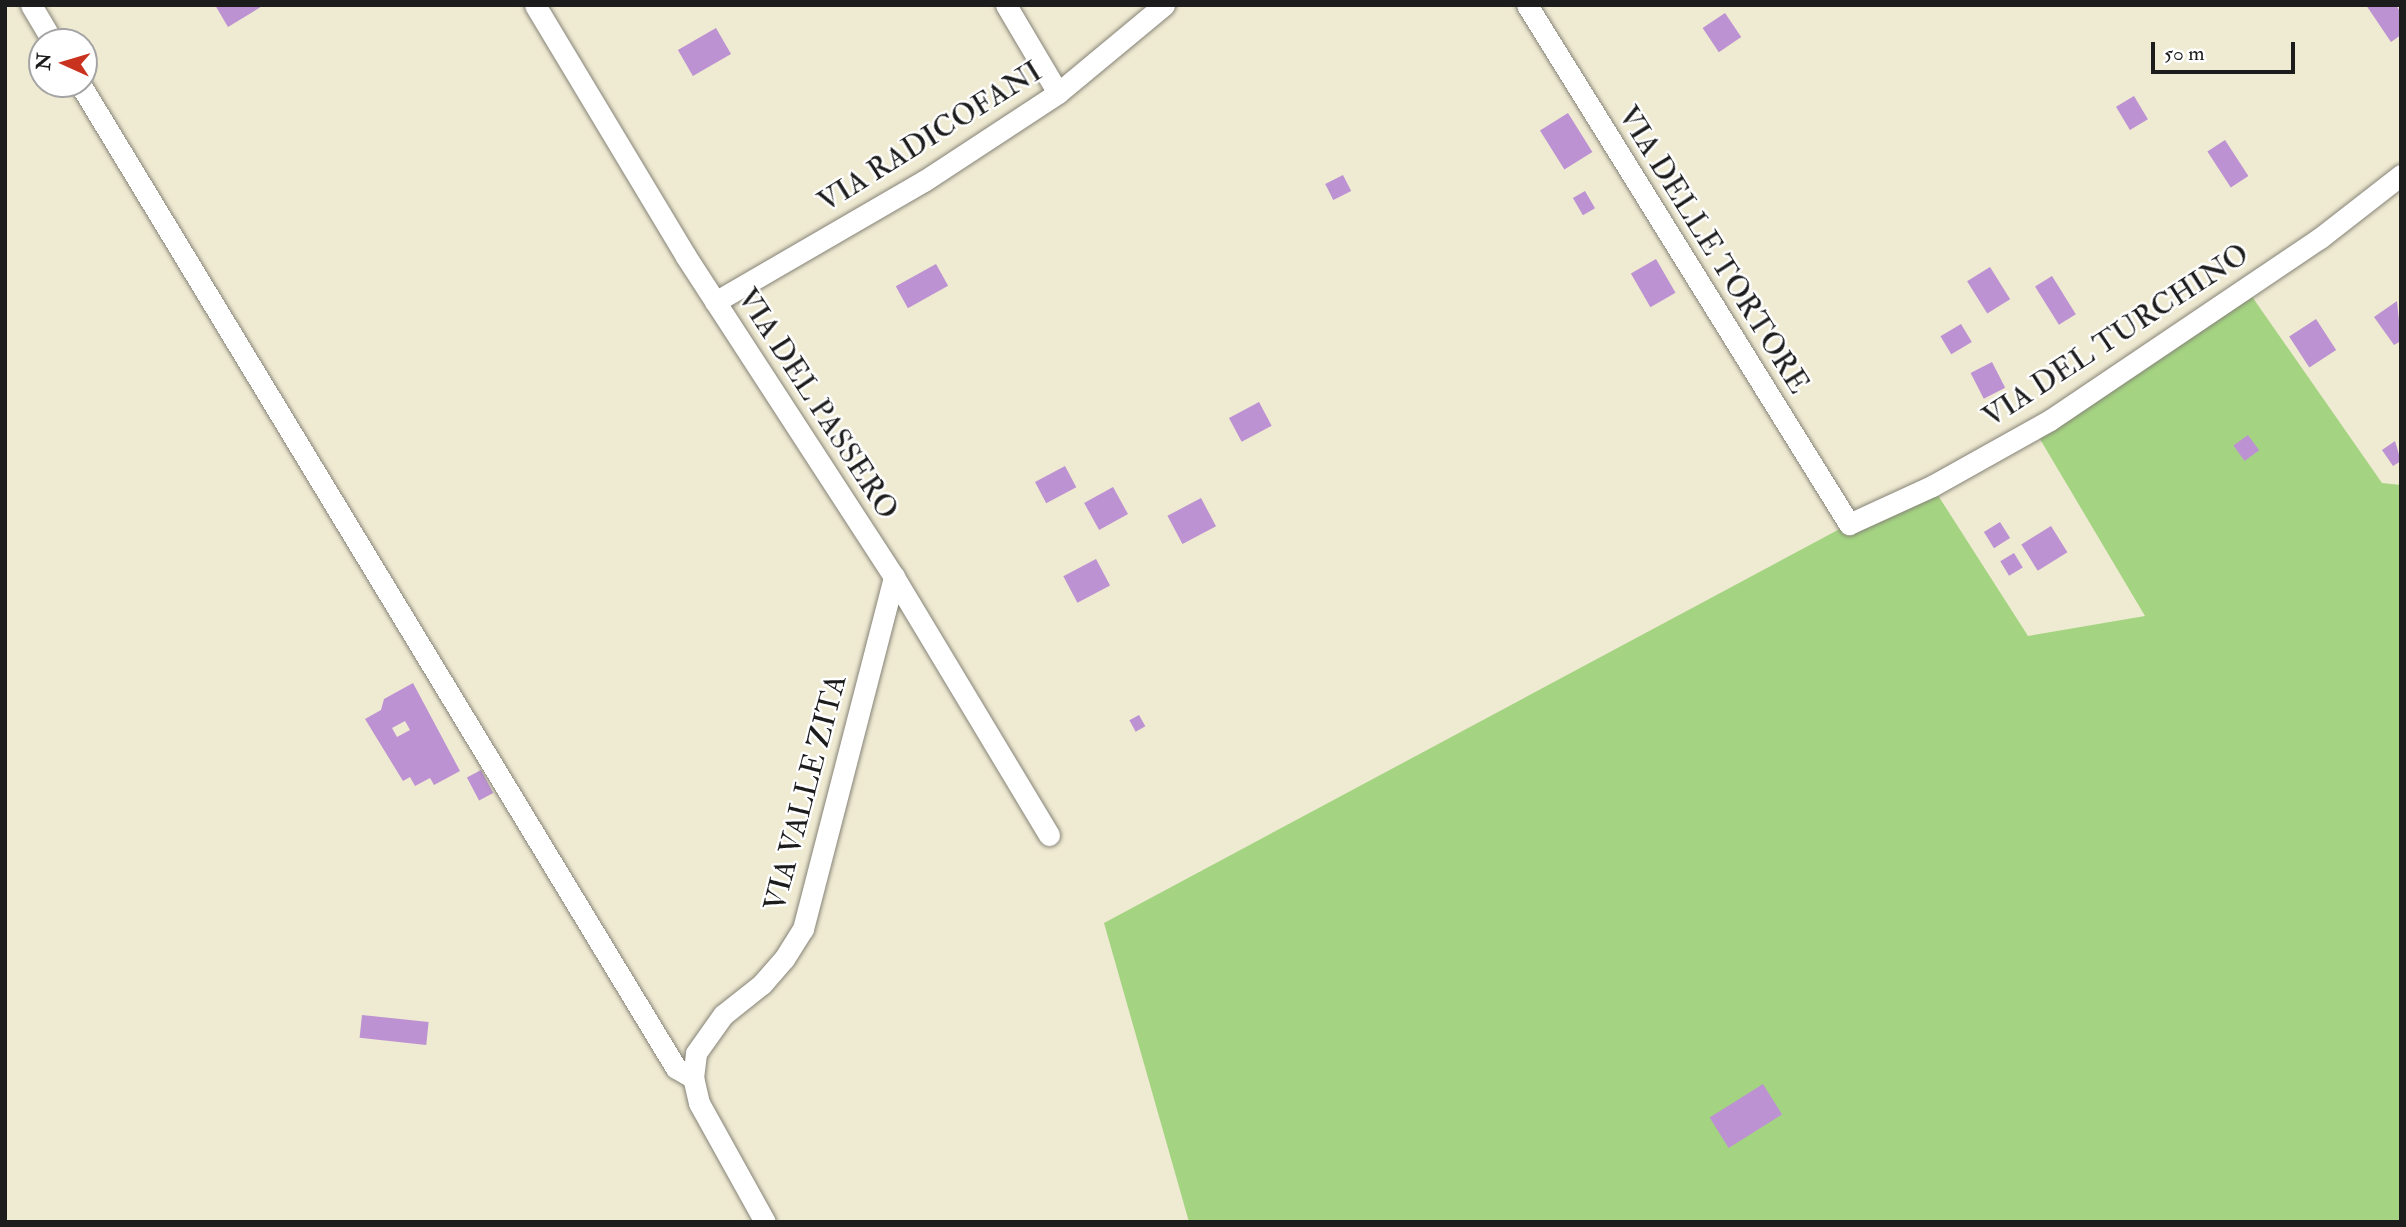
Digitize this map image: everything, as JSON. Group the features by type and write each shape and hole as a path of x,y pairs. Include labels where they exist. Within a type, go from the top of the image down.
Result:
{"street":[{"path":"31,5 45,28"},
{"name":"VIA DEL PASSERO","path":"535,5 715,302 894,577 1049,835"},
{"path":"1006,5 1058,93"},
{"name":"VIA RADICOFANI","path":"715,302 924,181 1058,93 1164,5"},
{"name":"VIA DELLE TORTORE","path":"1527,5 1849,524"},
{"path":"88,98 676,1068 693,1078 699,1103 765,1222"},
{"name":"VIA DEL TURCHINO","path":"1849,524 1932,486 2050,420 2320,238 2401,175"},
{"name":"VIA VALLE ZITA","path":"693,1078 696,1053 707,1033 762,984 803,929 894,577"}],"green space":[{"path":"2246,288 2382,483 2401,485 2401,1222 1189,1222 1104,923 1849,524 1932,486 2028,636 2145,616 2034,429"}],"building":[{"path":"215,5 264,5 228,27"},
{"path":"2366,5 2396,5 2401,13 2401,35 2391,42"},
{"path":"1725,13 1741,37 1719,52 1703,28"},
{"path":"716,28 731,54 693,76 678,50"},
{"path":"2134,96 2148,119 2130,130 2116,107"},
{"path":"1568,113 1592,152 1564,169 1540,130"},
{"path":"2225,140 2248,176 2231,188 2207,151"},
{"path":"1343,175 1351,191 1333,200 1325,184"},
{"path":"1585,191 1595,208 1583,215 1573,198"},
{"path":"1656,259 1676,293 1650,307 1631,274"},
{"path":"936,264 948,286 908,308 896,286"},
{"path":"1990,267 2010,299 1987,314 1967,281"},
{"path":"2052,276 2076,314 2059,325 2035,287"},
{"path":"2397,301 2401,341 2394,345 2374,317"},
{"path":"2316,319 2336,350 2309,367 2289,336"},
{"path":"1961,324 1972,342 1951,354 1940,336"},
{"path":"1992,362 2005,388 1984,399 1971,373"},
{"path":"1259,402 1272,426 1242,442 1229,418"},
{"path":"2248,435 2259,450 2245,461 2233,446"},
{"path":"2395,441 2401,461 2393,466 2382,450"},
{"path":"1065,466 1076,487 1046,503 1035,482"},
{"path":"1113,487 1128,514 1099,530 1084,503"},
{"path":"1201,498 1216,526 1182,544 1167,516"},
{"path":"2000,522 2010,538 1994,548 1984,532"},
{"path":"2051,526 2067,552 2038,571 2021,545"},
{"path":"2014,553 2023,568 2009,576 2000,561"},
{"path":"1096,559 1110,585 1077,603 1063,576"},
{"path":"413,683 460,771 434,785 430,778 415,786 410,777 403,781 365,719 381,710 384,699","holes":["405,721 410,730 397,737 392,728"]},
{"path":"1139,715 1145,726 1136,732 1129,720"},
{"path":"481,770 493,793 479,800 467,778"},
{"path":"362,1015 429,1022 426,1045 360,1038"},
{"path":"1763,1084 1782,1115 1729,1148 1710,1117"}]}
